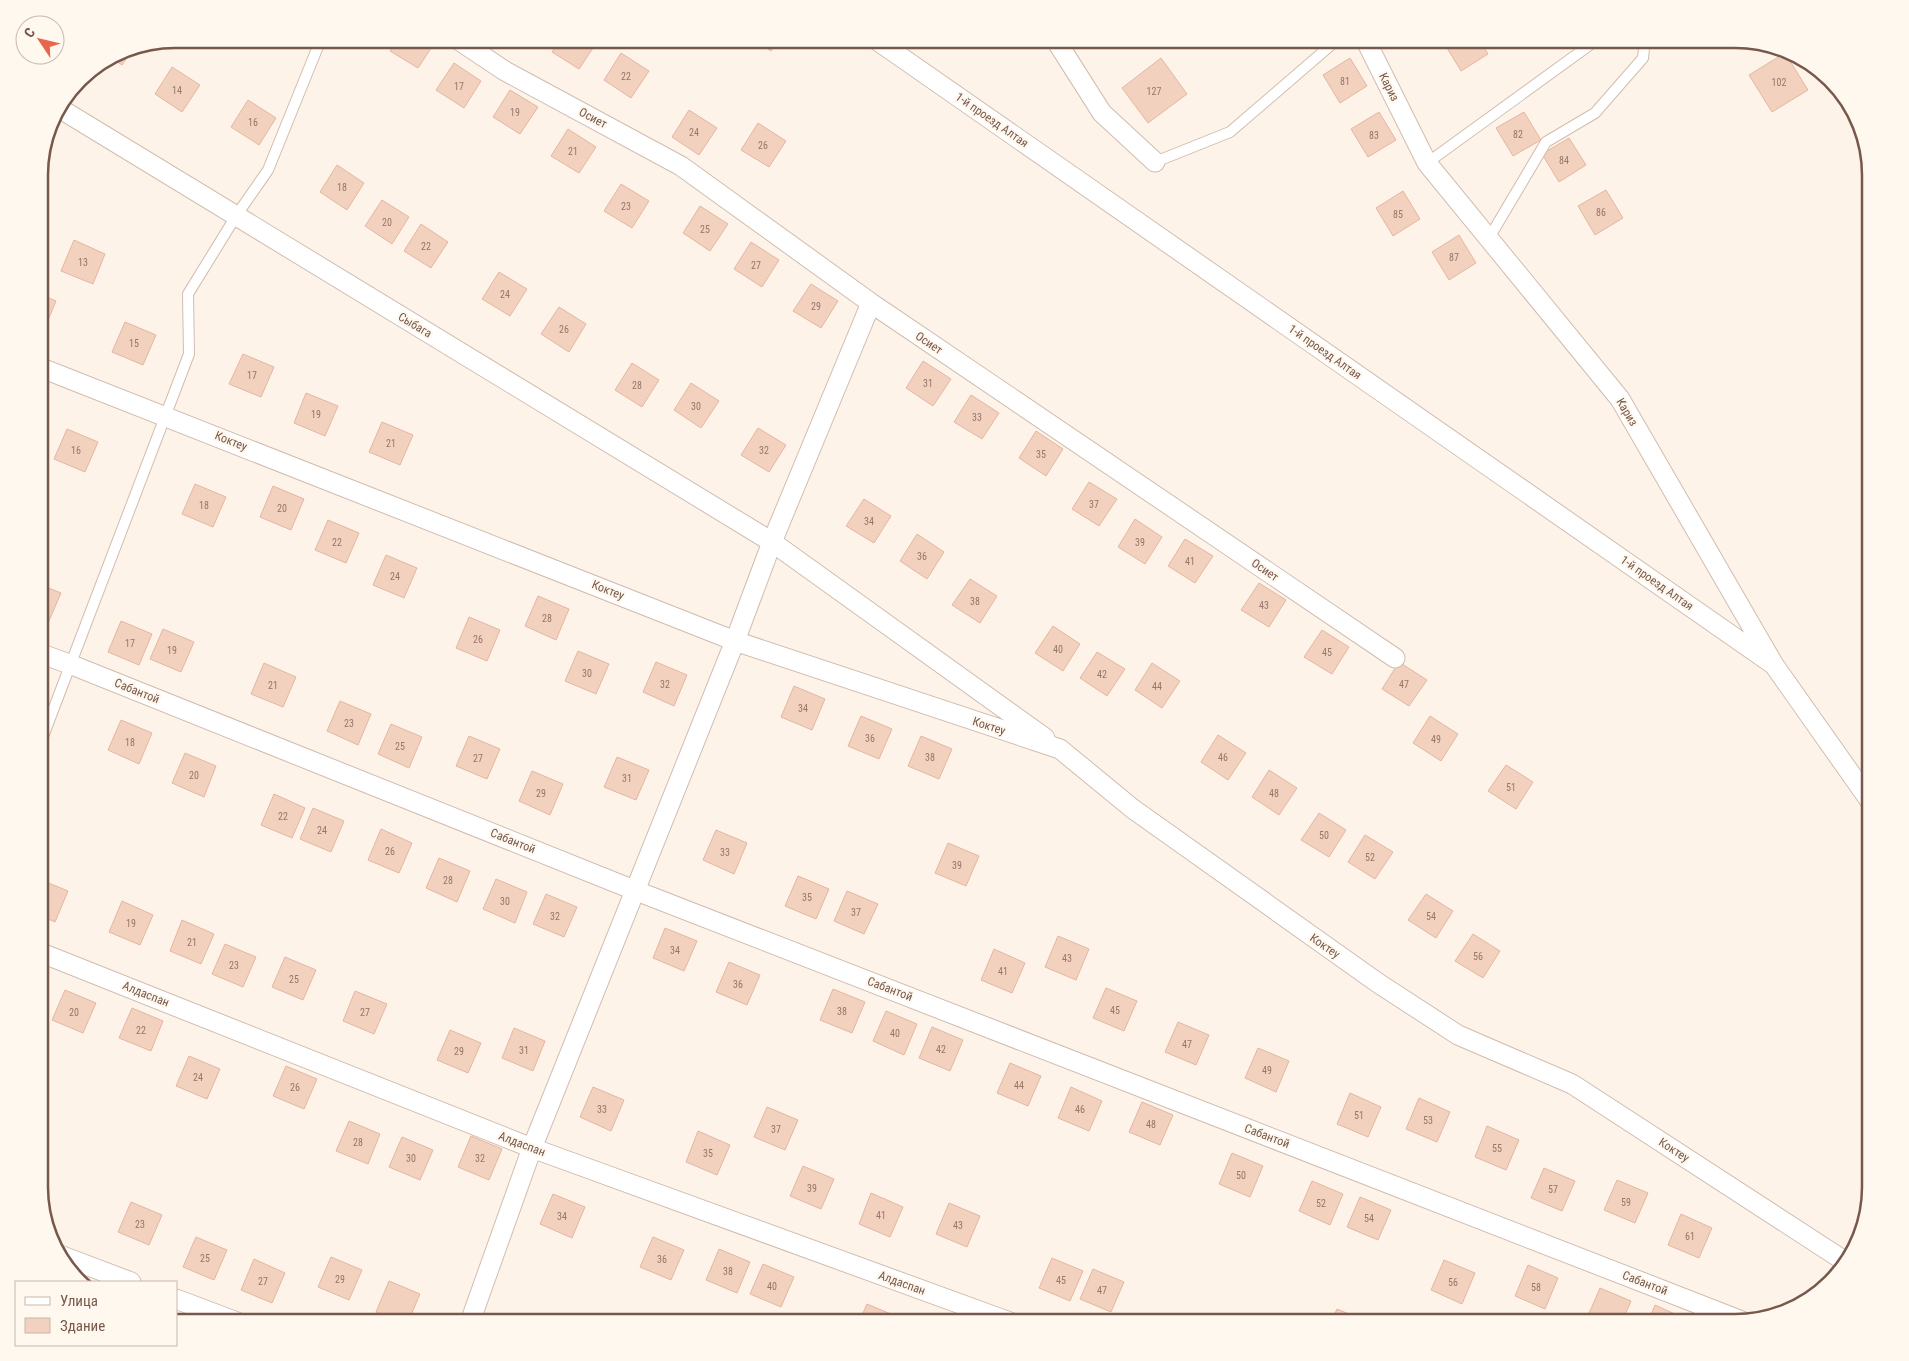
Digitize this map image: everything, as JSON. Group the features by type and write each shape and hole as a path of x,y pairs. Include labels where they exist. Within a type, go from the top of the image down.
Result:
{"street":[{"name":"Осиет","path":"470,48 505,71 681,166 871,303 1396,658"},
{"name":"1-й проезд Алтая","path":"888,48 1774,665"},
{"path":"1061,48 1102,113 1155,162"},
{"name":"Кариз","path":"1370,48 1428,163 1620,399 1774,665 1862,790"},
{"name":"Сыбага","path":"64,111 772,542 1060,749"},
{"path":"473,1314 532,1148 735,641 772,542 871,303"},
{"name":"Коктеу","path":"48,370 735,641 1060,749 1132,809 1378,984 1458,1035 1572,1084 1839,1258"},
{"name":"Сабантой","path":"48,656 634,890 1727,1314"},
{"name":"Алдаспан","path":"48,956 532,1148 988,1314"},
{"path":"71,1259 128,1281"},
{"path":"178,1300 216,1314"}],"lane":[{"path":"48,725 188,354 188,294 236,216 268,170 317,48"},
{"path":"1155,162 1230,132 1328,48"},
{"path":"1428,163 1586,48"},
{"path":"1489,238 1546,142 1595,113 1642,58 1644,48"}],"building":[{"path":"392,48 431,48 418,68 390,51"},
{"path":"554,48 593,48 579,69 552,52"},
{"path":"1447,48 1484,48 1488,54 1461,71"},
{"path":"621,53 649,71 631,98 604,80"},
{"path":"128,56 122,65 117,61"},
{"path":"1780,56 1789,60 1808,90 1772,112 1749,75"},
{"path":"1161,58 1187,94 1148,123 1122,88"},
{"path":"1350,58 1367,86 1340,103 1323,75"},
{"path":"454,63 481,81 464,108 436,90"},
{"path":"172,67 200,85 182,112 155,94"},
{"path":"510,90 538,107 520,134 493,117"},
{"path":"248,100 276,118 259,145 231,127"},
{"path":"689,110 717,128 699,155 672,137"},
{"path":"1379,112 1396,140 1368,157 1351,129"},
{"path":"1524,112 1541,140 1513,156 1496,128"},
{"path":"758,123 786,141 769,167 741,150"},
{"path":"568,129 596,147 579,173 551,156"},
{"path":"1569,138 1586,165 1559,182 1542,154"},
{"path":"337,165 364,183 347,210 320,192"},
{"path":"621,184 649,201 632,228 604,211"},
{"path":"1606,190 1623,218 1595,235 1578,206"},
{"path":"1403,191 1420,219 1393,236 1376,208"},
{"path":"382,200 409,217 392,244 365,226"},
{"path":"700,206 728,224 710,251 683,233"},
{"path":"421,224 448,242 431,268 404,251"},
{"path":"1459,235 1476,263 1449,280 1432,252"},
{"path":"74,240 105,254 93,284 61,271"},
{"path":"751,242 779,260 762,287 734,269"},
{"path":"499,272 527,289 510,316 482,299"},
{"path":"811,284 838,301 821,328 793,311"},
{"path":"48,298 56,301 48,320"},
{"path":"559,307 586,324 569,352 541,334"},
{"path":"125,322 156,335 143,365 112,352"},
{"path":"243,354 274,367 261,397 229,384"},
{"path":"923,361 951,379 933,406 906,388"},
{"path":"632,363 659,380 642,407 615,390"},
{"path":"691,383 719,401 701,428 674,410"},
{"path":"306,393 338,406 325,436 294,423"},
{"path":"971,395 999,413 982,439 954,422"},
{"path":"382,422 413,435 400,465 369,452"},
{"path":"758,428 786,445 769,472 741,455"},
{"path":"67,429 98,442 85,472 54,459"},
{"path":"1036,431 1063,449 1046,476 1019,458"},
{"path":"1089,482 1117,499 1099,526 1072,509"},
{"path":"195,484 226,497 213,527 182,514"},
{"path":"273,486 304,499 291,530 260,517"},
{"path":"864,499 891,516 874,543 846,526"},
{"path":"1135,519 1162,537 1145,564 1118,547"},
{"path":"328,520 359,533 346,563 315,550"},
{"path":"917,534 944,552 927,579 900,561"},
{"path":"1185,539 1213,556 1195,583 1168,566"},
{"path":"386,555 417,568 404,598 373,585"},
{"path":"970,579 997,596 980,623 952,605"},
{"path":"1259,583 1286,600 1269,627 1241,610"},
{"path":"48,588 61,593 48,623"},
{"path":"538,596 569,609 556,640 525,626"},
{"path":"469,617 500,630 487,661 456,648"},
{"path":"121,621 152,634 139,665 108,652"},
{"path":"1053,626 1080,644 1063,671 1035,653"},
{"path":"163,629 194,642 181,672 150,659"},
{"path":"1322,630 1349,647 1332,674 1304,657"},
{"path":"578,651 609,664 596,694 565,681"},
{"path":"1097,652 1125,669 1107,696 1080,678"},
{"path":"656,662 687,675 674,706 643,692"},
{"path":"1399,662 1427,680 1409,706 1382,689"},
{"path":"264,663 296,677 283,707 251,694"},
{"path":"1152,663 1180,681 1162,708 1135,690"},
{"path":"794,686 825,699 812,730 781,717"},
{"path":"340,701 371,714 358,745 327,731"},
{"path":"861,716 892,729 879,759 848,746"},
{"path":"1430,716 1458,734 1441,761 1413,743"},
{"path":"121,720 152,733 139,764 108,750"},
{"path":"391,724 422,737 409,768 378,754"},
{"path":"1218,735 1246,753 1228,780 1201,762"},
{"path":"469,736 500,749 487,779 456,766"},
{"path":"921,736 952,749 939,779 908,766"},
{"path":"185,753 216,766 204,797 172,783"},
{"path":"617,757 649,770 636,800 604,787"},
{"path":"1506,765 1533,782 1516,809 1488,791"},
{"path":"1269,770 1297,788 1279,815 1252,797"},
{"path":"532,771 563,784 550,815 519,801"},
{"path":"274,794 305,808 292,838 261,825"},
{"path":"313,808 344,821 331,852 300,839"},
{"path":"1319,813 1346,830 1329,857 1301,840"},
{"path":"381,829 412,843 399,873 368,860"},
{"path":"716,830 747,843 734,874 703,860"},
{"path":"1365,835 1393,852 1375,879 1348,862"},
{"path":"948,843 979,856 966,886 935,873"},
{"path":"439,858 470,871 457,902 426,888"},
{"path":"798,876 829,889 816,919 785,906"},
{"path":"496,879 527,892 515,923 483,909"},
{"path":"48,883 68,891 55,922 48,919"},
{"path":"847,891 878,904 864,934 834,921"},
{"path":"546,894 577,907 564,937 533,924"},
{"path":"1426,894 1453,911 1436,938 1408,920"},
{"path":"122,901 153,915 140,945 109,932"},
{"path":"182,920 214,934 201,964 170,951"},
{"path":"665,928 697,941 684,971 653,958"},
{"path":"1473,934 1500,951 1483,978 1455,961"},
{"path":"1058,936 1089,949 1076,980 1045,967"},
{"path":"225,944 256,957 243,987 212,974"},
{"path":"994,949 1025,963 1012,993 981,980"},
{"path":"285,957 316,970 303,1000 272,987"},
{"path":"729,962 760,975 747,1005 716,992"},
{"path":"1106,988 1137,1001 1124,1031 1093,1018"},
{"path":"833,989 865,1002 852,1033 820,1020"},
{"path":"65,990 96,1003 83,1033 52,1020"},
{"path":"355,991 387,1004 374,1034 343,1021"},
{"path":"132,1008 163,1021 151,1051 119,1038"},
{"path":"886,1011 917,1024 904,1055 873,1041"},
{"path":"1178,1022 1209,1035 1196,1065 1165,1052"},
{"path":"932,1027 963,1040 950,1071 919,1058"},
{"path":"514,1028 545,1041 533,1071 502,1058"},
{"path":"450,1030 481,1043 468,1073 437,1060"},
{"path":"1258,1048 1289,1061 1276,1092 1245,1078"},
{"path":"189,1056 220,1069 207,1099 176,1086"},
{"path":"1010,1063 1041,1076 1028,1106 997,1093"},
{"path":"286,1066 317,1079 304,1109 273,1096"},
{"path":"593,1087 624,1100 611,1131 580,1117"},
{"path":"1071,1087 1102,1101 1089,1131 1058,1118"},
{"path":"1350,1093 1381,1107 1368,1137 1337,1124"},
{"path":"1419,1098 1450,1112 1437,1142 1406,1129"},
{"path":"1142,1102 1173,1115 1160,1145 1129,1132"},
{"path":"767,1107 798,1120 785,1150 754,1137"},
{"path":"349,1121 380,1134 368,1164 336,1151"},
{"path":"1487,1126 1519,1140 1506,1170 1475,1157"},
{"path":"698,1131 730,1145 717,1175 686,1162"},
{"path":"471,1136 502,1149 489,1180 458,1167"},
{"path":"402,1137 433,1150 420,1180 389,1167"},
{"path":"1232,1153 1263,1166 1250,1197 1219,1184"},
{"path":"803,1166 834,1179 821,1209 790,1196"},
{"path":"1544,1168 1575,1181 1562,1211 1531,1198"},
{"path":"1617,1180 1648,1193 1635,1223 1604,1210"},
{"path":"1312,1181 1343,1194 1330,1225 1299,1211"},
{"path":"871,1193 903,1207 890,1237 859,1224"},
{"path":"553,1194 585,1207 572,1238 540,1224"},
{"path":"1360,1197 1391,1210 1378,1240 1347,1227"},
{"path":"131,1202 162,1215 149,1245 118,1232"},
{"path":"949,1203 980,1216 967,1247 936,1234"},
{"path":"1681,1214 1712,1228 1699,1258 1668,1245"},
{"path":"196,1237 227,1250 214,1280 183,1267"},
{"path":"653,1237 684,1250 671,1280 640,1267"},
{"path":"719,1249 750,1262 737,1293 706,1280"},
{"path":"331,1257 362,1270 349,1300 318,1287"},
{"path":"1052,1258 1083,1271 1070,1301 1039,1288"},
{"path":"254,1259 285,1273 272,1303 241,1290"},
{"path":"1444,1260 1475,1273 1462,1304 1431,1290"},
{"path":"763,1264 794,1277 781,1307 750,1294"},
{"path":"1528,1265 1558,1278 1545,1309 1515,1296"},
{"path":"1093,1269 1124,1282 1111,1312 1080,1299"},
{"path":"389,1281 420,1294 411,1314 381,1314 376,1312"},
{"path":"1600,1288 1631,1301 1625,1314 1589,1314"},
{"path":"867,1304 891,1314 863,1314"},
{"path":"1655,1305 1675,1314 1651,1314"},
{"path":"1337,1309 1349,1314 1335,1314"}]}
